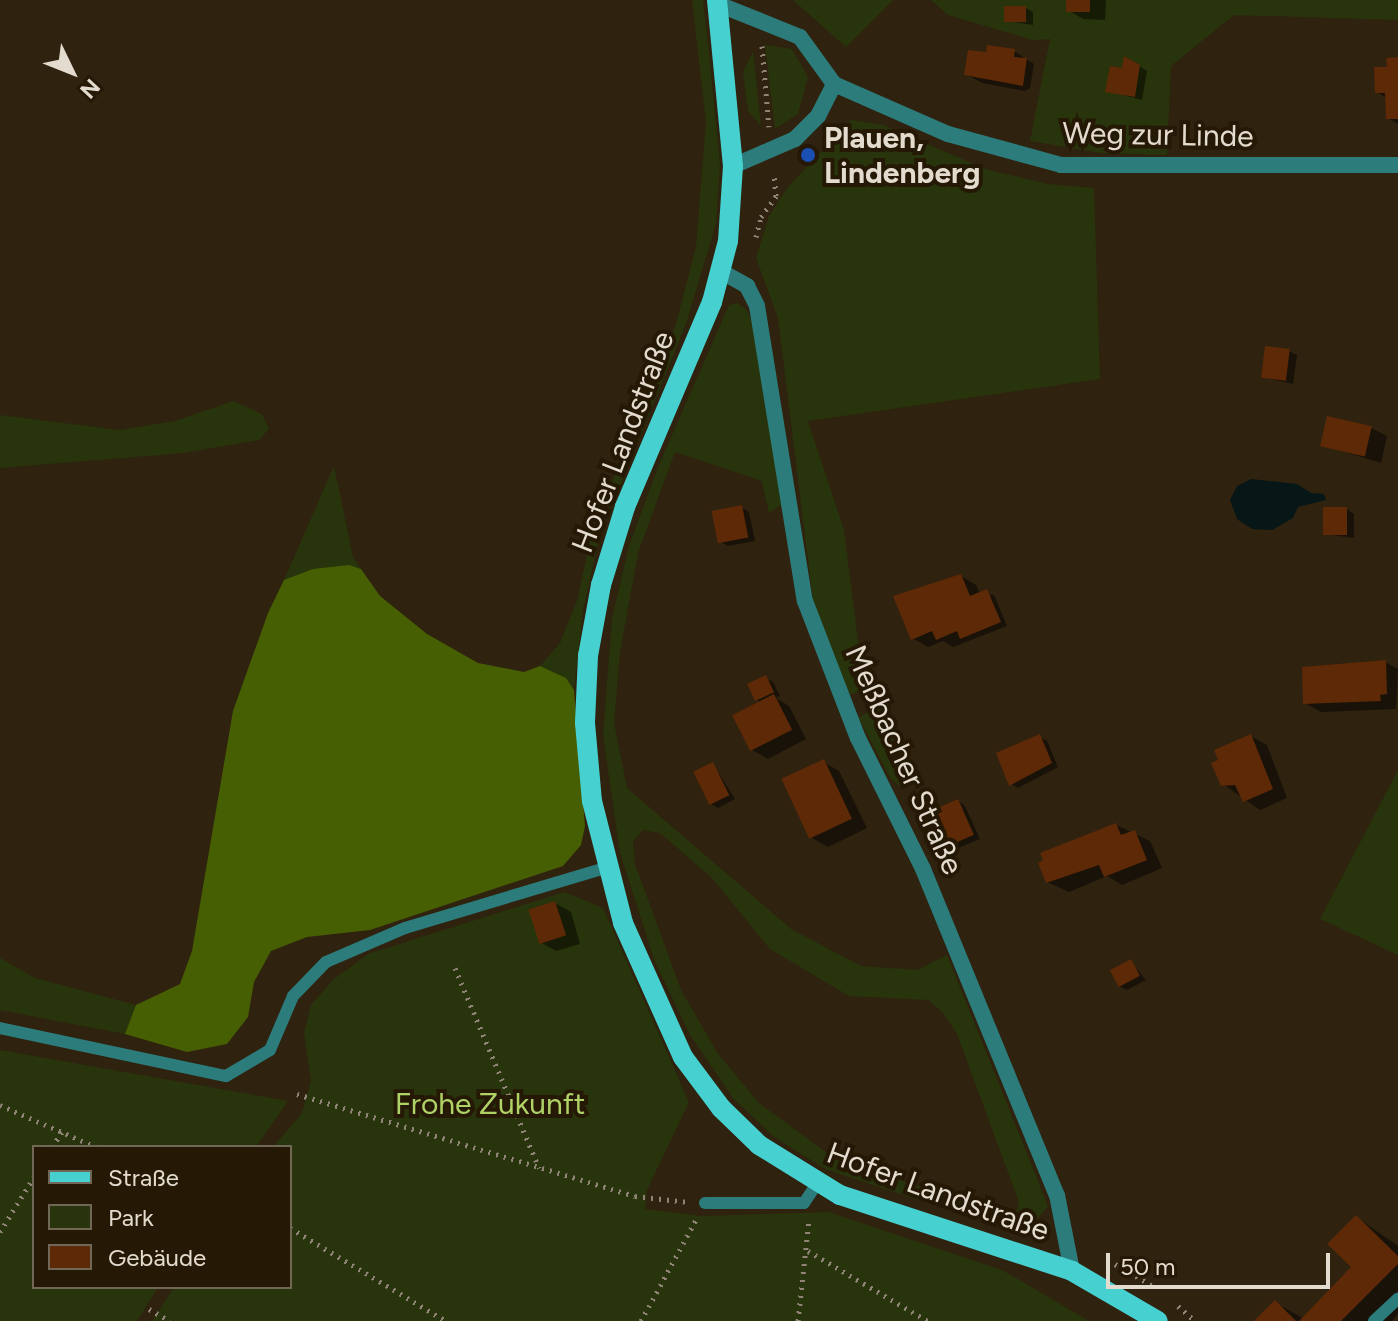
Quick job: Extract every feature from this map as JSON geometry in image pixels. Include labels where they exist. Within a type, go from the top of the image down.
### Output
[{"type":"main road","name":"Hofer Landstraße","points":[[718,2],[733,166],[722,272],[625,507],[601,585],[588,656],[585,723],[592,801],[605,868],[652,995],[683,1057],[721,1108],[749,1136],[817,1184],[1072,1271],[1158,1321]]},
{"type":"street","points":[[718,2],[800,37],[834,84],[818,116],[795,139],[733,166]]},
{"type":"street","name":"Weg zur Linde","points":[[834,84],[948,134],[1061,165],[1398,165]]},
{"type":"street","name":"Meßbacher Straße","points":[[722,272],[747,286],[757,306],[805,601],[858,738],[923,869],[1057,1195],[1072,1271]]},
{"type":"lane","points":[[0,1028],[226,1076],[270,1050],[293,996],[326,962],[405,928],[605,868]]},
{"type":"lane","points":[[705,1203],[804,1203],[817,1184]]},
{"type":"lane","points":[[1374,1321],[1398,1299]]},
{"type":"path","points":[[455,968],[539,1168]]},
{"type":"path","points":[[297,1094],[635,1196],[705,1203],[641,1321]]},
{"type":"path","points":[[0,1105],[91,1145]]},
{"type":"path","points":[[53,1145],[62,1132]]},
{"type":"path","points":[[0,1232],[32,1180]]},
{"type":"path","points":[[798,1321],[810,1224],[804,1203]]},
{"type":"path","points":[[292,1229],[446,1321]]},
{"type":"path","points":[[808,1251],[928,1321]]},
{"type":"path","points":[[149,1309],[170,1321]]},
{"type":"green space","points":[[692,0],[703,0],[709,54],[720,164],[716,224],[686,324],[600,534],[583,611],[574,690],[566,678],[540,666],[560,643],[577,601],[592,532],[676,324],[696,247],[706,122]]},
{"type":"green space","points":[[793,0],[893,0],[846,47]]},
{"type":"green space","points":[[931,0],[1398,0],[1398,20],[1234,15],[1171,66],[1167,155],[1101,153],[1030,141],[1050,39],[1033,40],[948,15]]},
{"type":"green space","points":[[765,45],[792,49],[808,77],[798,114],[775,129]]},
{"type":"green space","points":[[753,51],[761,126],[748,111],[743,72]]},
{"type":"green space","points":[[851,120],[884,125],[985,169],[1048,184],[1094,188],[1100,379],[808,421],[844,530],[858,641],[877,683],[850,695],[833,664],[813,600],[778,318],[756,258],[769,216],[787,188]]},
{"type":"green space","points":[[737,303],[746,309],[755,328],[781,505],[769,513],[762,481],[675,452],[638,553],[620,652],[614,723],[627,788],[791,929],[861,966],[917,970],[947,955],[1048,1206],[1024,1235],[825,1169],[774,1137],[733,1098],[690,1035],[655,962],[620,853],[603,735],[612,618],[629,546],[658,467],[729,305]],"holes":[[[643,830],[660,833],[712,878],[770,949],[849,996],[929,1000],[944,1014],[957,1034],[1019,1202],[1018,1209],[1009,1214],[838,1161],[759,1103],[718,1054],[681,990],[635,864],[633,841]]]},
{"type":"green space","points":[[233,401],[262,414],[269,429],[259,440],[183,453],[0,468],[0,415],[120,430],[175,421]]},
{"type":"green space","points":[[334,466],[353,557],[361,569],[349,565],[284,580]]},
{"type":"green space","points":[[349,565],[361,569],[380,596],[427,634],[478,663],[524,672],[540,666],[566,678],[574,690],[585,826],[581,845],[563,866],[370,930],[307,937],[271,951],[254,982],[248,1017],[227,1044],[187,1052],[125,1034],[136,1005],[180,984],[192,951],[233,711],[268,613],[284,580],[313,569]]},
{"type":"green space","points":[[886,704],[919,780],[902,788],[891,779],[858,717]]},
{"type":"green space","points":[[1398,770],[1398,955],[1320,919]]},
{"type":"green space","name":"Frohe Zukunft","points":[[564,892],[603,908],[689,1102],[647,1190],[645,1209],[701,1216],[829,1212],[1004,1271],[1089,1321],[152,1321],[173,1289],[292,1289],[292,1145],[275,1145],[302,1113],[311,1081],[304,1033],[311,1005],[334,979],[368,954]]},
{"type":"green space","points":[[0,958],[35,978],[136,1005],[125,1034],[0,1010]]},
{"type":"green space","points":[[0,1050],[288,1101],[257,1145],[32,1145],[32,1289],[157,1289],[137,1321],[0,1321]]},
{"type":"shaded area","points":[[1251,479],[1297,484],[1311,493],[1324,494],[1326,500],[1298,507],[1293,518],[1272,530],[1252,529],[1237,519],[1230,500],[1237,486]]},
{"type":"building","points":[[1066,0],[1090,0],[1090,12],[1066,12]]},
{"type":"building","points":[[1004,6],[1026,6],[1026,22],[1004,22]]},
{"type":"building","points":[[987,45],[1015,49],[1014,57],[1027,58],[1023,86],[964,75],[968,50],[986,52]]},
{"type":"building","points":[[1124,56],[1140,65],[1135,97],[1105,92],[1110,66],[1122,68]]},
{"type":"building","points":[[1398,57],[1398,119],[1386,119],[1385,93],[1375,93],[1374,67],[1387,67],[1386,58]]},
{"type":"building","points":[[1265,346],[1290,349],[1286,381],[1261,378]]},
{"type":"building","points":[[1327,416],[1372,426],[1365,457],[1320,446]]},
{"type":"building","points":[[742,505],[748,537],[718,543],[712,511]]},
{"type":"building","points":[[1323,507],[1347,507],[1347,535],[1323,535]]},
{"type":"building","points":[[961,574],[970,596],[987,589],[1001,622],[960,639],[957,631],[936,640],[932,631],[911,640],[893,596]]},
{"type":"building","points":[[1386,660],[1387,694],[1380,695],[1381,701],[1303,704],[1302,667]]},
{"type":"building","points":[[766,675],[774,692],[755,701],[747,684]]},
{"type":"building","points":[[774,694],[792,730],[750,751],[732,715]]},
{"type":"building","points":[[1040,734],[1052,763],[1009,786],[996,753]]},
{"type":"building","points":[[1251,734],[1273,789],[1243,802],[1235,785],[1221,786],[1211,763],[1218,760],[1214,750]]},
{"type":"building","points":[[824,759],[852,819],[809,839],[781,779]]},
{"type":"building","points":[[713,762],[729,795],[709,805],[693,772]]},
{"type":"building","points":[[958,799],[974,835],[950,845],[934,810]]},
{"type":"building","points":[[1116,823],[1121,835],[1135,830],[1147,860],[1104,877],[1099,865],[1046,883],[1038,863],[1043,860],[1040,853]]},
{"type":"building","points":[[555,901],[566,935],[539,944],[528,910]]},
{"type":"building","points":[[1131,959],[1140,976],[1119,987],[1110,970]]},
{"type":"building","points":[[1356,1215],[1398,1256],[1398,1264],[1341,1321],[1299,1321],[1351,1267],[1327,1244]]},
{"type":"building","points":[[1275,1300],[1296,1321],[1254,1321]]},
{"type":"place","name":"Plauen, Lindenberg","points":[[808,155]]}]
